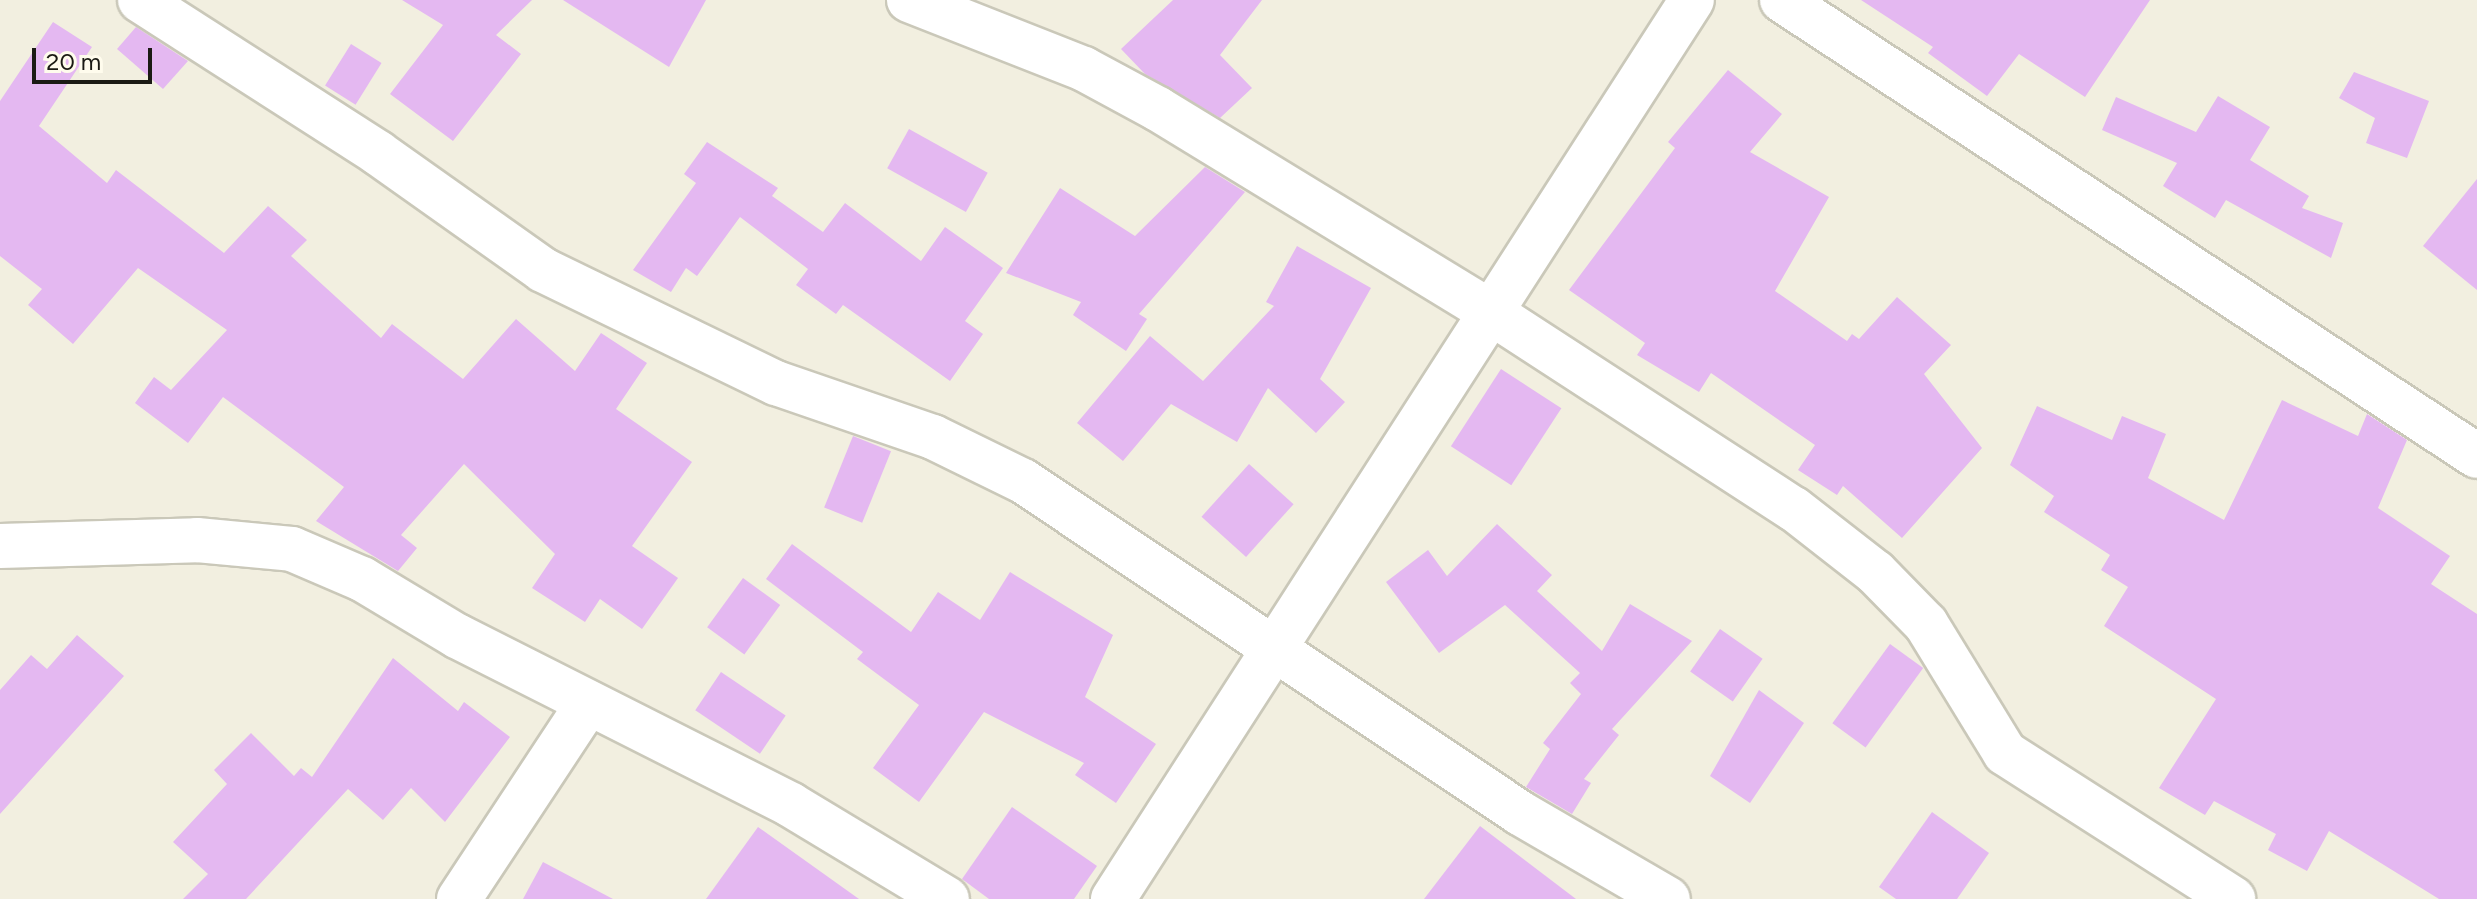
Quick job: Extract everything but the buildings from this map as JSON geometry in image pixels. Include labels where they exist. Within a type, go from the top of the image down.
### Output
[{"type":"street","points":[[140,0],[378,153],[543,270],[776,383],[933,437],[1023,481],[1520,813],[1668,899]]},
{"type":"street","points":[[909,0],[1084,69],[1487,310],[1716,457],[1875,572],[1926,624],[2005,753],[2233,899]]},
{"type":"street","points":[[1113,899],[1487,310],[1692,0]]},
{"type":"street","points":[[1782,0],[2477,456]]},
{"type":"street","points":[[0,546],[197,540],[292,549],[362,579],[588,703],[791,805],[947,899]]},
{"type":"street","points":[[459,899],[588,703]]}]
